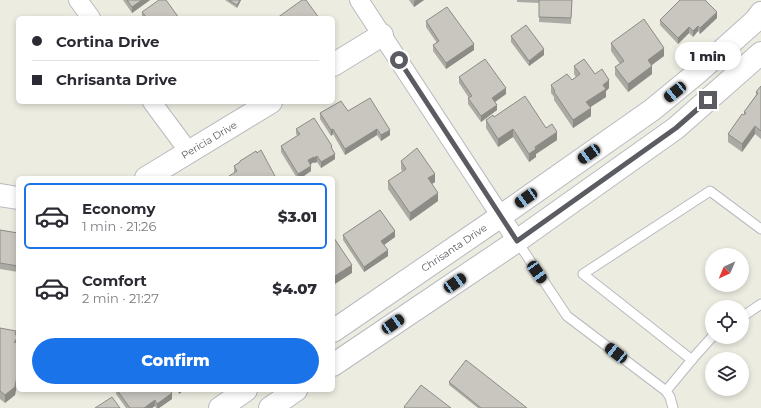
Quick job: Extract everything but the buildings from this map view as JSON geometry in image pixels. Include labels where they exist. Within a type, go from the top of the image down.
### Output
[{"type":"street","points":[[78,0],[90,16]]},
{"type":"street","points":[[359,0],[517,241]]},
{"type":"street","name":"Chrisanta Drive","points":[[335,330],[652,110],[759,20]]},
{"type":"street","points":[[335,64],[382,34]]},
{"type":"street","points":[[335,364],[517,241],[676,128],[761,53]]},
{"type":"street","points":[[153,104],[189,152]]},
{"type":"street","name":"Pericia Drive","points":[[149,176],[268,104]]},
{"type":"street","points":[[0,195],[16,198]]},
{"type":"street","points":[[220,408],[243,392]]},
{"type":"street","points":[[270,408],[293,392]]},
{"type":"lane","points":[[692,360],[583,274],[710,191],[761,229]]},
{"type":"lane","points":[[517,241],[567,316],[666,391],[670,397],[673,408]]},
{"type":"lane","points":[[749,312],[761,304]]},
{"type":"lane","points":[[666,391],[706,344]]},
{"type":"route","points":[[399,60],[517,241],[676,128],[708,100]]}]
